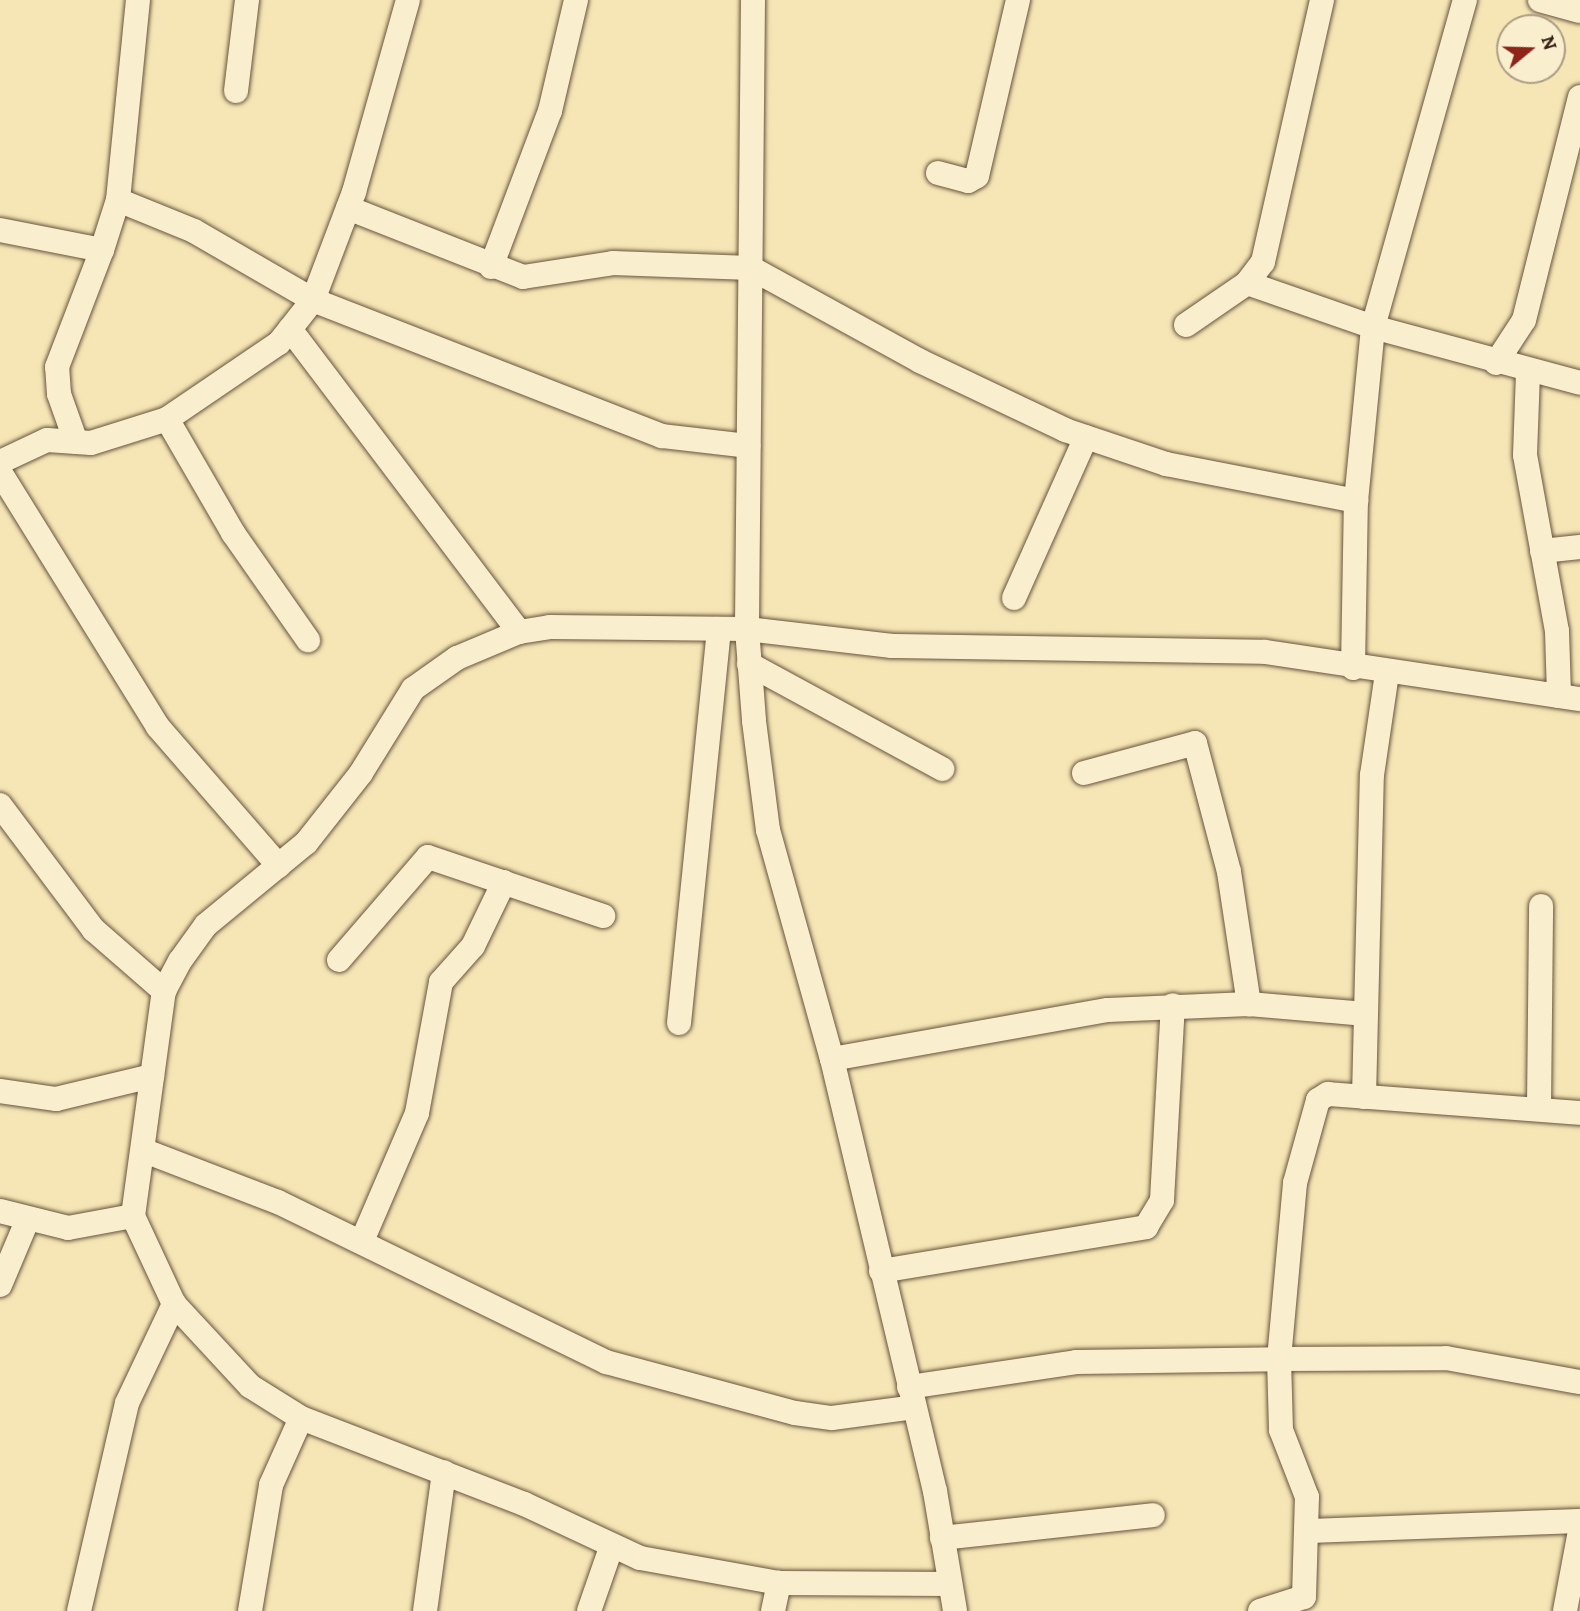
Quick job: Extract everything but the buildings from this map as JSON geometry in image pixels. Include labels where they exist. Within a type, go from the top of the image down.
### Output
[{"type":"street","points":[[76,442],[59,394],[57,367],[102,250],[118,200],[138,0]]},
{"type":"street","points":[[236,91],[247,0]]},
{"type":"street","points":[[0,462],[47,440],[91,443],[167,419],[290,330],[313,300],[348,208],[408,0]]},
{"type":"street","points":[[491,267],[550,110],[576,0]]},
{"type":"street","points":[[753,0],[747,629],[768,830],[832,1059],[912,1397],[955,1611]]},
{"type":"street","points":[[938,173],[968,181],[977,176],[1017,0]]},
{"type":"street","points":[[1186,325],[1247,283],[1263,262],[1322,0]]},
{"type":"street","points":[[1353,667],[1356,501],[1373,327],[1465,0]]},
{"type":"street","points":[[1540,0],[1572,6]]},
{"type":"street","points":[[1496,363],[1524,320],[1580,97]]},
{"type":"street","points":[[118,200],[194,231],[313,300],[662,436],[748,446]]},
{"type":"street","points":[[348,208],[491,267],[534,278],[613,263],[751,268],[920,361],[1086,437],[1166,464],[1356,501]]},
{"type":"street","points":[[0,230],[102,250]]},
{"type":"street","points":[[1247,283],[1373,327],[1528,373],[1580,383]]},
{"type":"street","points":[[290,330],[519,632]]},
{"type":"street","points":[[950,1584],[779,1583],[611,1548],[444,1472],[301,1418],[250,1386],[174,1304],[133,1216],[145,1150],[164,991],[206,925],[279,866],[361,773],[413,690],[457,658],[519,632],[550,627],[747,629],[892,646],[1265,652],[1387,674],[1570,697],[1525,455],[1528,373]]},
{"type":"street","points":[[167,419],[233,533],[308,640]]},
{"type":"street","points":[[1014,598],[1086,437]]},
{"type":"street","points":[[0,472],[158,727],[279,866]]},
{"type":"street","points":[[1542,551],[1580,547]]},
{"type":"street","points":[[679,1023],[719,629]]},
{"type":"street","points":[[749,664],[942,769]]},
{"type":"street","points":[[1364,1097],[1372,775],[1387,674]]},
{"type":"street","points":[[1084,773],[1179,743],[1199,749],[1229,872],[1249,1004]]},
{"type":"street","points":[[0,805],[94,930],[164,991]]},
{"type":"street","points":[[339,960],[428,857],[603,916]]},
{"type":"street","points":[[362,1241],[417,1113],[442,982],[473,946],[504,882]]},
{"type":"street","points":[[1539,1107],[1541,906]]},
{"type":"street","points":[[832,1059],[1108,1010],[1173,1005],[1249,1004],[1366,1014]]},
{"type":"street","points":[[881,1271],[1146,1227],[1162,1200],[1173,1005]]},
{"type":"street","points":[[0,1091],[56,1099],[152,1076]]},
{"type":"street","points":[[1261,1611],[1304,1597],[1308,1531],[1301,1468],[1282,1430],[1279,1359],[1295,1183],[1318,1100],[1328,1094],[1539,1107],[1580,1113]]},
{"type":"street","points":[[145,1150],[362,1241],[575,1349],[650,1376],[832,1418],[912,1397],[1076,1362],[1446,1358],[1580,1382]]},
{"type":"street","points":[[0,1211],[27,1221],[68,1228],[133,1216]]},
{"type":"street","points":[[0,1285],[27,1221]]},
{"type":"street","points":[[79,1611],[127,1403],[174,1304]]},
{"type":"street","points":[[250,1611],[271,1485],[301,1418]]},
{"type":"street","points":[[425,1611],[444,1472]]},
{"type":"street","points":[[942,1538],[1153,1515]]},
{"type":"street","points":[[1308,1531],[1580,1521]]},
{"type":"street","points":[[1565,1611],[1580,1531]]},
{"type":"street","points":[[589,1611],[611,1548]]},
{"type":"street","points":[[773,1611],[779,1583]]}]
